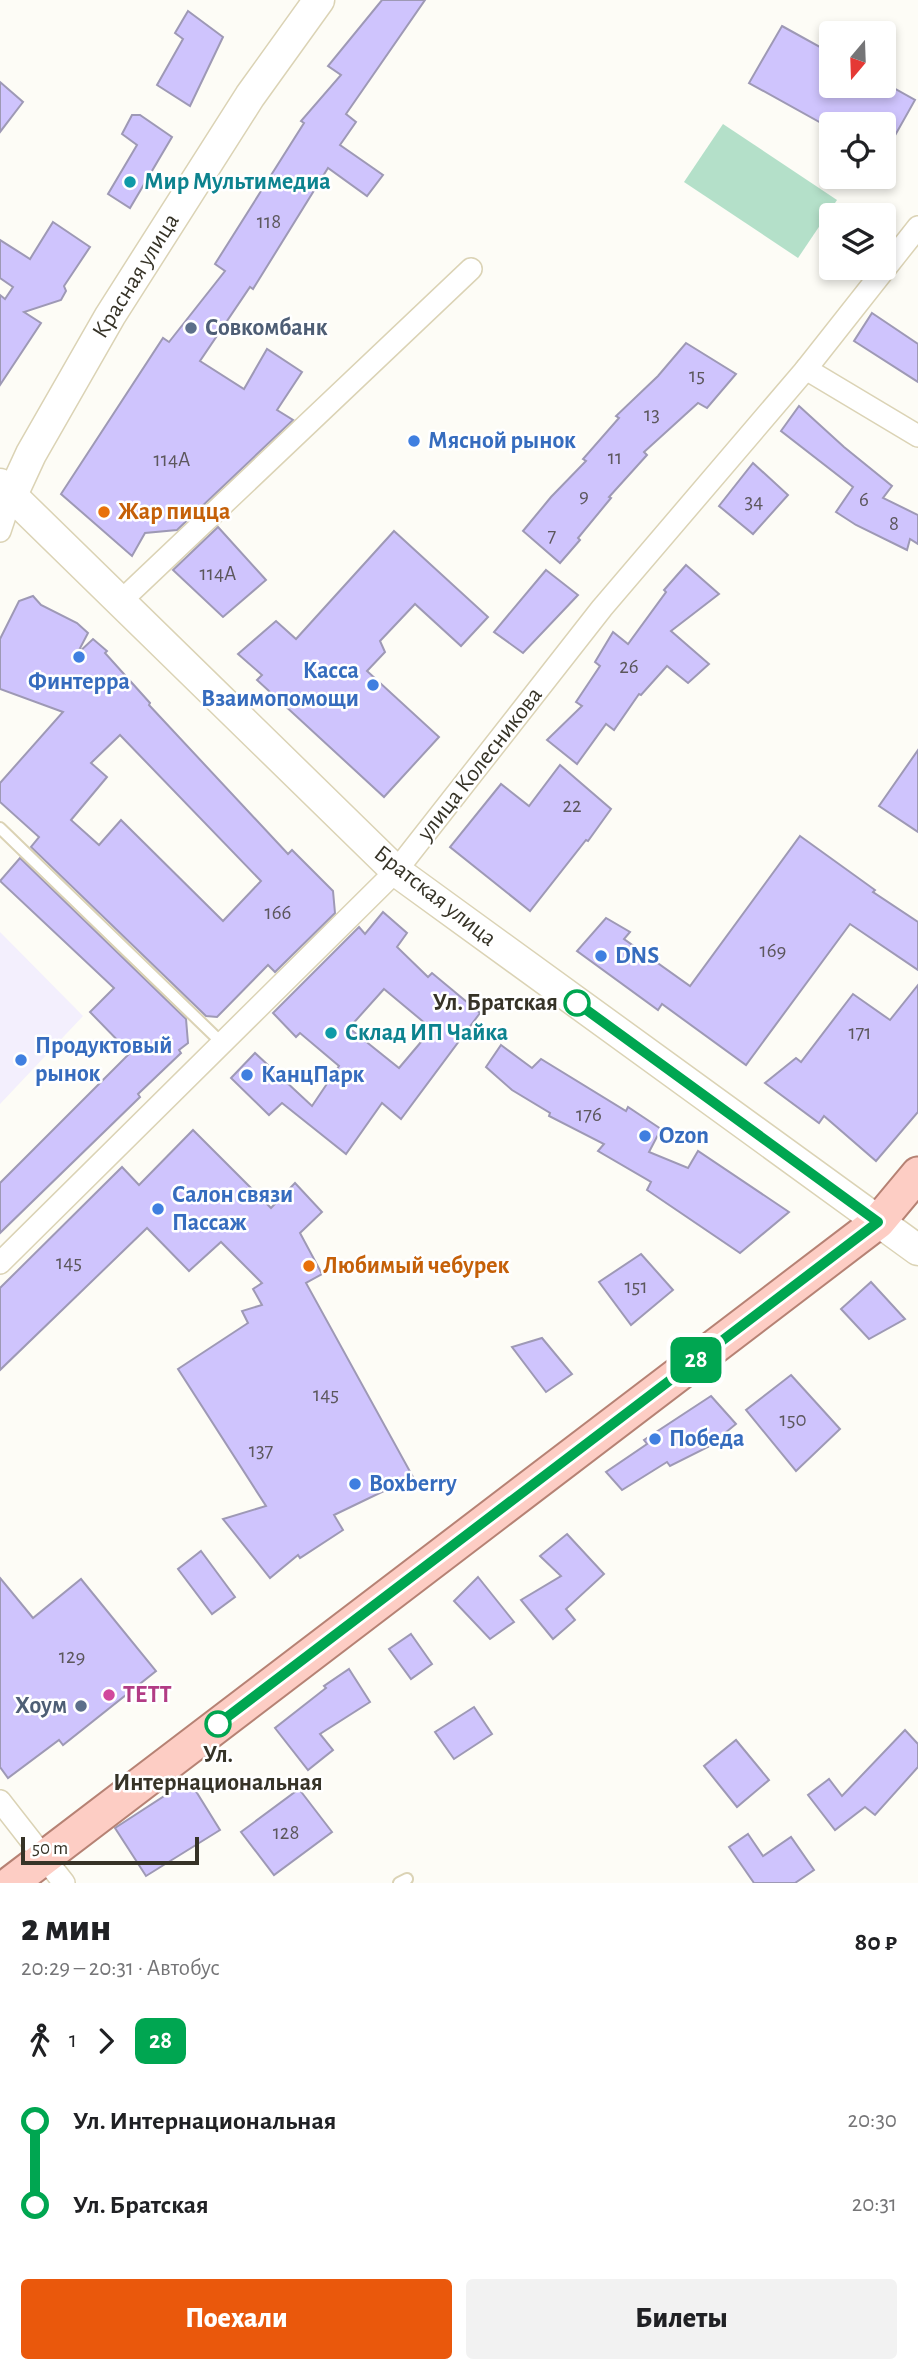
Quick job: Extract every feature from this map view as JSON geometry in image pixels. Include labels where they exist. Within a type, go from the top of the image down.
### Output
[{"type":"main road","name":"Красная улица","points":[[6,489],[31,454],[110,316],[250,96],[319,0]]},
{"type":"main road","name":"Братская улица","points":[[6,489],[396,870],[918,1250]]},
{"type":"main road","points":[[11,1883],[878,1222],[918,1174]]},
{"type":"street","name":"улица Колесникова","points":[[0,1263],[396,870],[602,608],[806,369],[918,227]]},
{"type":"street","points":[[121,601],[471,269]]},
{"type":"street","points":[[806,369],[918,436]]},
{"type":"street","name":"Красная улица","points":[[0,531],[6,489]]},
{"type":"street","points":[[0,1801],[64,1883]]},
{"type":"lane","points":[[0,828],[222,1043]]},
{"type":"shaded area","name":"Продуктовый рынок","points":[[0,932],[83,1016],[0,1104]]},
{"type":"green space","points":[[723,124],[837,200],[835,203],[819,203],[819,227],[798,258],[684,182]]},
{"type":"building","points":[[382,0],[425,0],[346,114],[356,122],[340,145],[383,175],[367,196],[328,168],[253,289],[250,287],[200,361],[244,389],[267,349],[302,372],[277,410],[293,420],[177,530],[145,533],[132,556],[61,494],[163,338],[169,342],[225,271],[215,264],[304,123],[301,121],[341,75],[328,66]]},
{"type":"building","points":[[188,11],[223,37],[190,106],[157,85],[183,39],[175,33]]},
{"type":"building","points":[[782,26],[819,46],[819,98],[896,98],[896,89],[915,100],[896,134],[896,112],[819,112],[819,122],[749,83]]},
{"type":"building","points":[[0,82],[23,102],[0,132]]},
{"type":"building","points":[[132,115],[140,115],[172,137],[130,208],[108,194],[137,145],[122,134]]},
{"type":"building","points":[[53,222],[90,247],[64,286],[66,291],[61,300],[24,312],[41,323],[0,385],[0,295],[5,299],[13,287],[0,278],[0,240],[30,259]]},
{"type":"building","points":[[872,313],[918,344],[918,382],[854,341]]},
{"type":"building","points":[[686,343],[736,374],[707,408],[698,403],[644,452],[647,455],[609,497],[611,498],[578,538],[580,540],[560,563],[523,531],[586,461],[583,459],[619,418],[616,416],[658,376]]},
{"type":"building","points":[[799,406],[892,486],[883,498],[918,515],[918,544],[910,539],[907,550],[836,512],[853,487],[781,431]]},
{"type":"building","points":[[753,463],[788,495],[753,534],[719,506]]},
{"type":"building","points":[[218,527],[266,580],[223,617],[173,570]]},
{"type":"building","points":[[394,531],[488,617],[461,646],[415,604],[380,641],[385,652],[367,671],[439,737],[384,797],[257,680],[262,675],[238,654],[276,621],[296,639]]},
{"type":"building","points":[[686,565],[719,594],[671,631],[709,664],[688,683],[667,666],[641,695],[639,694],[614,730],[606,724],[577,764],[547,740],[582,706],[576,702],[600,666],[595,662],[613,632],[628,644],[666,592],[664,590]]},
{"type":"building","points":[[546,570],[578,595],[523,653],[494,632]]},
{"type":"building","points":[[33,596],[41,605],[77,623],[88,633],[77,654],[93,639],[107,651],[105,653],[149,705],[288,854],[292,850],[333,891],[335,913],[275,972],[268,965],[217,1017],[206,1016],[31,847],[39,837],[0,802],[0,783],[63,712],[0,689],[0,639],[19,601]],"holes":[[[120,735],[261,881],[223,921],[121,820],[99,845],[71,820],[107,777],[91,763]]]},
{"type":"building","points":[[918,750],[918,832],[879,806]]},
{"type":"building","points":[[560,765],[611,809],[530,911],[450,847],[501,784],[529,806]]},
{"type":"building","points":[[800,836],[875,890],[873,892],[918,922],[918,970],[850,924],[746,1065],[662,1004],[658,1010],[577,951],[606,918],[630,932],[624,939],[690,986]]},
{"type":"building","points":[[20,858],[186,1019],[188,1043],[138,1094],[140,1097],[0,1233],[0,1183],[130,1053],[90,1012],[114,988],[0,881]]},
{"type":"building","points":[[383,912],[407,933],[397,947],[428,977],[432,973],[480,1013],[401,1119],[382,1103],[346,1154],[282,1103],[269,1115],[231,1078],[255,1053],[312,1106],[339,1066],[300,1033],[296,1037],[273,1013],[359,927],[365,934]],"holes":[[[384,989],[432,1029],[399,1068],[349,1028]]]},
{"type":"building","points":[[918,985],[918,1112],[876,1161],[824,1116],[819,1123],[765,1083],[796,1058],[801,1062],[853,994],[890,1020]]},
{"type":"building","points":[[501,1045],[532,1068],[541,1059],[626,1111],[628,1107],[661,1129],[649,1152],[688,1168],[698,1151],[789,1212],[740,1253],[647,1190],[651,1182],[598,1151],[604,1144],[549,1116],[550,1113],[512,1090],[486,1067]]},
{"type":"building","points":[[193,1130],[271,1208],[295,1183],[322,1212],[300,1233],[322,1274],[306,1283],[413,1477],[334,1515],[343,1530],[300,1558],[298,1555],[270,1578],[223,1519],[266,1506],[178,1369],[248,1323],[242,1311],[262,1305],[253,1289],[262,1283],[221,1242],[189,1271],[147,1228],[0,1370],[0,1288],[122,1167],[139,1185]]},
{"type":"building","points":[[641,1254],[673,1290],[631,1325],[599,1282]]},
{"type":"building","points":[[871,1282],[905,1319],[869,1339],[841,1309]]},
{"type":"building","points":[[542,1338],[572,1374],[546,1392],[512,1347]]},
{"type":"building","points":[[791,1375],[840,1429],[796,1471],[746,1410]]},
{"type":"building","points":[[711,1396],[736,1424],[708,1447],[670,1466],[667,1462],[622,1490],[606,1472],[647,1444],[644,1440]]},
{"type":"building","points":[[567,1534],[604,1574],[566,1609],[575,1620],[553,1639],[521,1600],[561,1576],[540,1556]]},
{"type":"building","points":[[201,1551],[235,1597],[212,1614],[178,1569]]},
{"type":"building","points":[[478,1577],[514,1622],[490,1639],[454,1601]]},
{"type":"building","points":[[0,1578],[33,1618],[81,1579],[156,1671],[63,1745],[59,1740],[8,1778],[0,1767]]},
{"type":"building","points":[[411,1634],[432,1664],[411,1679],[389,1649]]},
{"type":"building","points":[[349,1669],[370,1702],[320,1734],[333,1750],[308,1770],[275,1728],[326,1688],[324,1686]]},
{"type":"building","points":[[474,1707],[492,1734],[454,1759],[435,1732]]},
{"type":"building","points":[[905,1730],[918,1744],[918,1767],[875,1815],[865,1807],[835,1830],[808,1795],[829,1779],[842,1796]]},
{"type":"building","points":[[736,1740],[769,1780],[737,1807],[704,1766]]},
{"type":"building","points":[[189,1780],[220,1830],[146,1876],[115,1828]]},
{"type":"building","points":[[299,1789],[332,1832],[274,1875],[241,1832]]},
{"type":"building","points":[[748,1834],[763,1856],[791,1837],[814,1870],[795,1883],[754,1883],[729,1847]]},
{"type":"bus line","name":"28","points":[[218,1724],[878,1222],[577,1003]]},
{"type":"place","name":"Мир Мультимедиа","points":[[130,182]]},
{"type":"place","name":"Совкомбанк","points":[[191,328]]},
{"type":"place","name":"Мясной рынок","points":[[414,441]]},
{"type":"place","name":"Жар пицца","points":[[104,512]]},
{"type":"place","name":"Финтерра","points":[[79,657]]},
{"type":"place","name":"Касса Взаимопомощи","points":[[373,685]]},
{"type":"place","name":"DNS","points":[[601,956]]},
{"type":"place","name":"Ул. Братская","points":[[577,1003]]},
{"type":"place","name":"Склад ИП Чайка","points":[[331,1033]]},
{"type":"place","name":"Продуктовый рынок","points":[[21,1060]]},
{"type":"place","name":"КанцПарк","points":[[247,1075]]},
{"type":"place","name":"Ozon","points":[[645,1136]]},
{"type":"place","name":"Салон связи Пассаж","points":[[158,1209]]},
{"type":"place","name":"Любимый чебурек","points":[[309,1266]]},
{"type":"place","name":"Победа","points":[[655,1439]]},
{"type":"place","name":"Boxberry","points":[[355,1484]]},
{"type":"place","name":"ТЕТТ","points":[[109,1695]]},
{"type":"place","name":"Хоум","points":[[81,1706]]},
{"type":"place","name":"Ул. Интернациональная","points":[[218,1724]]}]
